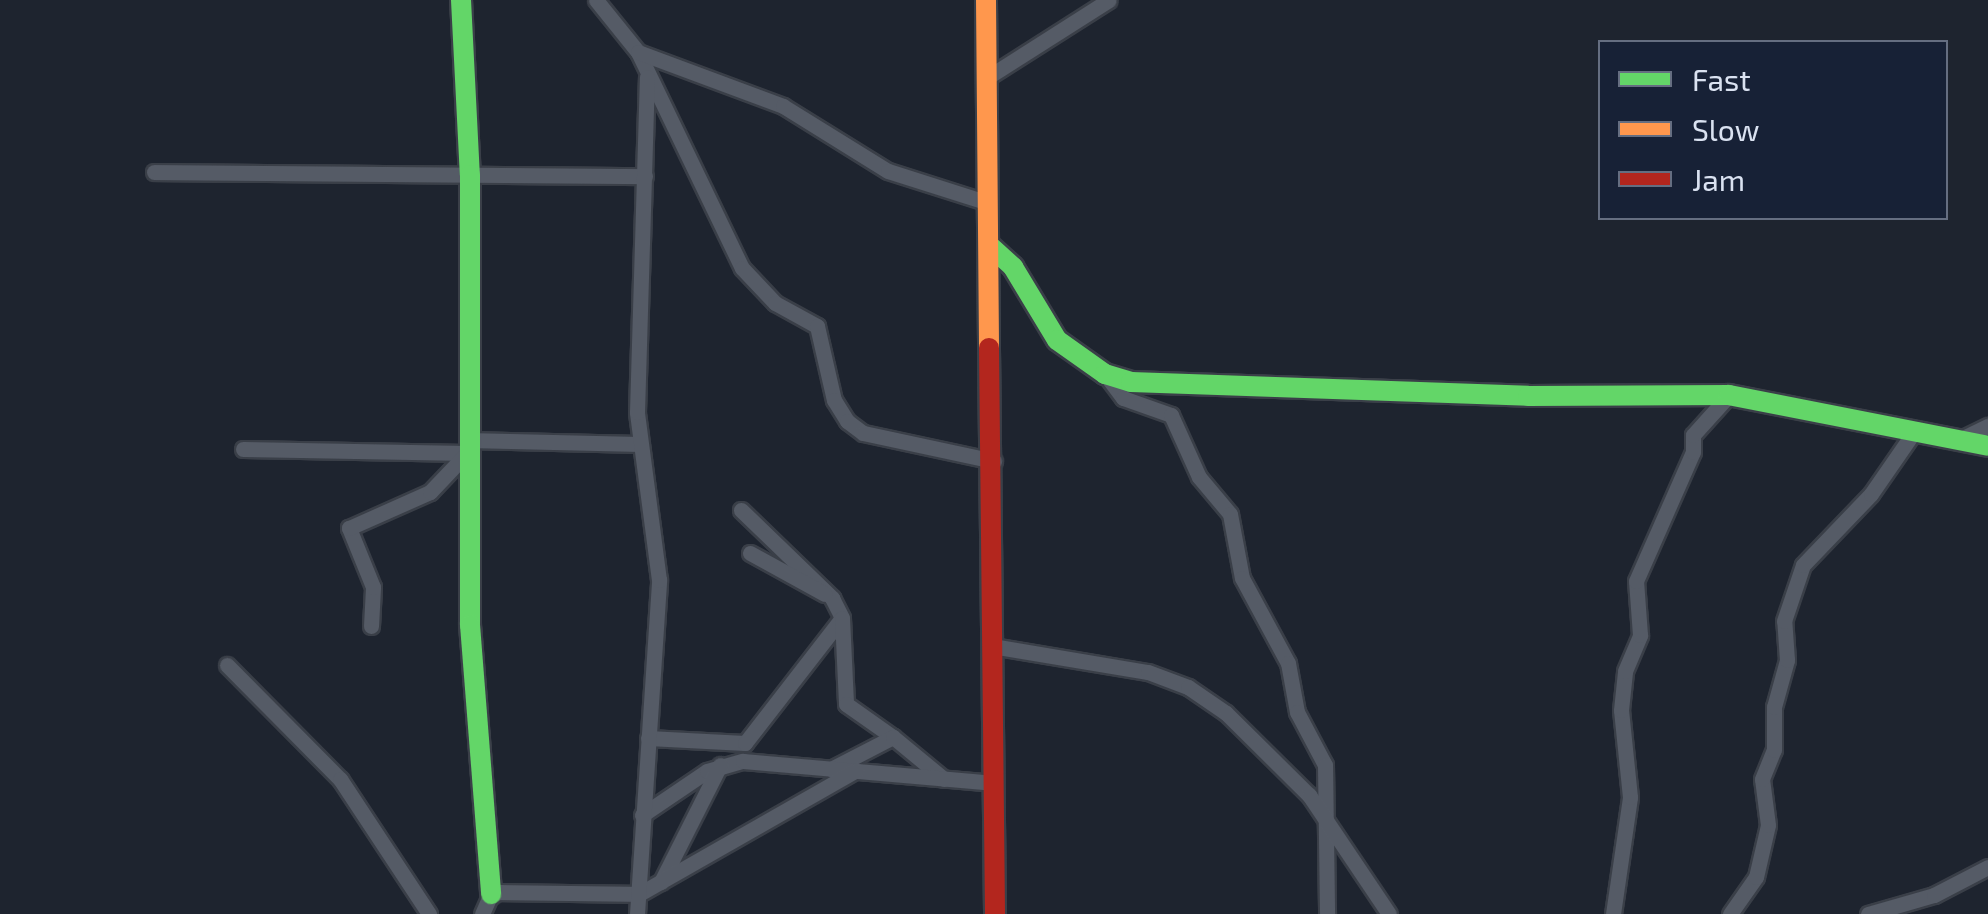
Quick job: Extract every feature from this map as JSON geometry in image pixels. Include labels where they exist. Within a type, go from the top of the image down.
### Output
[{"type":"street","points":[[460,0],[470,175],[470,625],[492,894],[482,914]]},
{"type":"street","points":[[596,0],[638,52],[752,284],[817,326],[834,400],[847,421],[864,433],[994,461]]},
{"type":"street","points":[[986,0],[998,648],[995,914]]},
{"type":"street","points":[[988,76],[1110,0]]},
{"type":"street","points":[[638,52],[783,106],[888,171],[988,203]]},
{"type":"street","points":[[637,914],[660,580],[640,444],[637,356],[647,77]]},
{"type":"street","points":[[154,172],[645,176]]},
{"type":"street","points":[[992,247],[1013,267],[1057,340],[1105,374],[1123,398],[1172,415],[1199,477],[1230,514],[1242,578],[1288,663],[1297,712],[1325,765],[1322,813],[1327,914]]},
{"type":"street","points":[[1105,374],[1192,388],[1730,395],[1988,446]]},
{"type":"street","points":[[1614,914],[1630,797],[1621,710],[1625,671],[1640,634],[1636,581],[1693,452],[1693,435],[1730,395]]},
{"type":"street","points":[[1961,439],[1988,426]]},
{"type":"street","points":[[1730,914],[1756,877],[1768,826],[1762,780],[1774,750],[1774,708],[1787,660],[1784,621],[1804,565],[1872,494],[1916,429]]},
{"type":"street","points":[[243,449],[640,444]]},
{"type":"street","points":[[371,626],[372,587],[350,528],[430,492],[467,447]]},
{"type":"street","points":[[740,510],[828,595],[842,618],[846,704],[944,778]]},
{"type":"street","points":[[750,553],[828,595]]},
{"type":"street","points":[[648,738],[746,742],[842,618]]},
{"type":"street","points":[[998,648],[1104,661],[1188,687],[1260,740],[1322,813],[1389,914]]},
{"type":"street","points":[[226,665],[340,779],[429,914]]},
{"type":"street","points":[[832,769],[893,737]]},
{"type":"street","points":[[642,815],[720,765],[832,769],[995,783]]},
{"type":"street","points":[[660,882],[720,765]]},
{"type":"street","points":[[492,894],[639,894],[855,771]]},
{"type":"street","points":[[1868,914],[1934,895],[1988,867]]},
{"type":"traffic: fast","points":[[461,0],[470,175],[470,625],[491,894]]},
{"type":"traffic: fast","points":[[991,247],[1013,267],[1057,340],[1105,374],[1131,382],[1528,396],[1729,395],[1988,446]]},
{"type":"traffic: slow","points":[[986,0],[989,348]]},
{"type":"traffic: jam","points":[[989,348],[995,914]]}]
